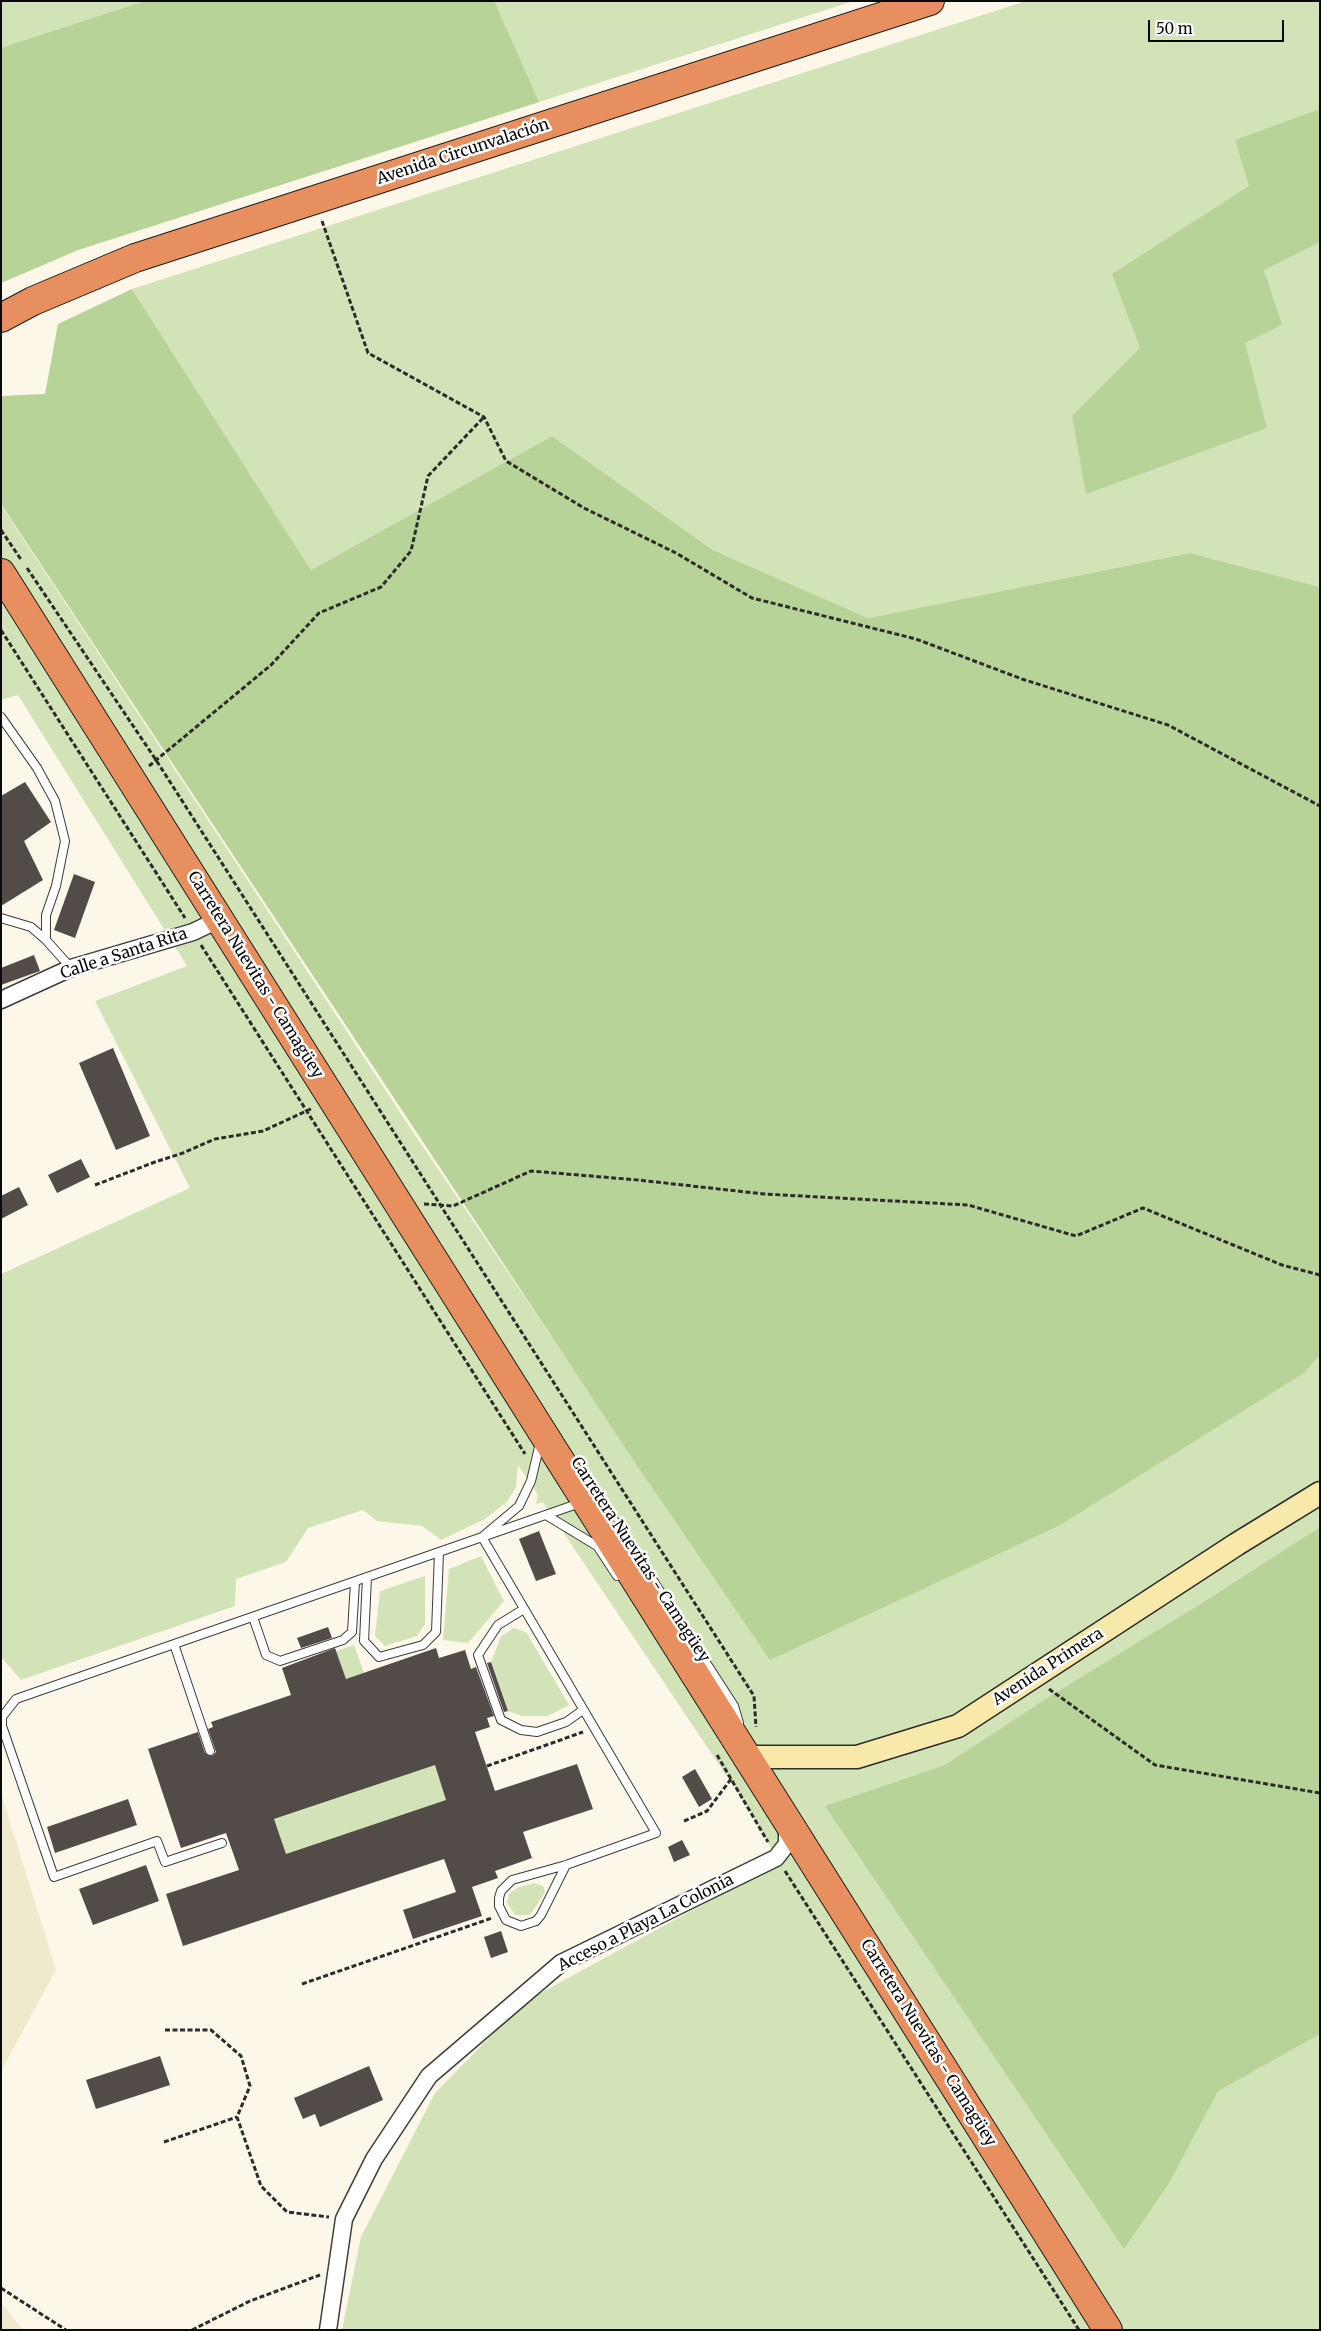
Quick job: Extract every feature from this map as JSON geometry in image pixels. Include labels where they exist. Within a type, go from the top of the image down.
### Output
[{"type":"highway","name":"Avenida Circunvalación","points":[[1,318],[33,301],[135,258],[930,1]]},
{"type":"highway","name":"Carretera Nuevitas - Camagüey","points":[[1,573],[399,1203],[519,1386],[543,1431],[587,1501],[626,1576],[757,1756],[788,1821],[1108,2330]]},
{"type":"main road","name":"Avenida Primera","points":[[757,1756],[857,1756],[958,1726],[1237,1544],[1320,1493]]},
{"type":"street","name":"Calle a Santa Rita","points":[[1,1000],[71,968],[193,932],[220,919]]},
{"type":"street","points":[[776,1858],[787,1844],[788,1821]]},
{"type":"street","name":"Acceso a Playa La Colonia","points":[[328,2330],[344,2219],[374,2159],[429,2076],[561,1963],[776,1858]]},
{"type":"lane","points":[[1,717],[37,768],[55,801],[65,841],[56,886],[46,915],[46,940]]},
{"type":"lane","points":[[1,918],[31,927],[46,940],[71,968]]},
{"type":"lane","points":[[482,1537],[519,1506],[531,1481],[543,1431]]},
{"type":"lane","name":"Carretera Nuevitas - Camagüey","points":[[584,1473],[734,1706],[757,1756]]},
{"type":"lane","points":[[222,1843],[165,1862],[158,1841],[54,1876],[2,1726],[2,1716],[16,1699],[587,1501]]},
{"type":"lane","points":[[546,1515],[598,1547],[626,1576]]},
{"type":"lane","points":[[482,1537],[656,1833],[566,1864],[512,1880],[506,1884],[499,1898],[502,1914],[513,1924],[521,1926],[536,1921],[541,1916],[566,1864]]},
{"type":"lane","points":[[598,1547],[626,1576]]},
{"type":"lane","points":[[368,1577],[364,1641],[379,1658],[423,1645],[436,1632],[439,1552]]},
{"type":"lane","points":[[253,1617],[266,1655],[280,1661],[343,1640],[352,1632],[355,1582]]},
{"type":"lane","points":[[524,1609],[498,1626],[478,1655],[501,1720],[521,1730],[537,1732],[566,1722],[583,1710]]},
{"type":"lane","points":[[174,1644],[210,1751]]},
{"type":"lane","points":[[715,1724],[757,1756]]},
{"type":"path","points":[[314,200],[368,354],[484,416],[506,461],[584,508],[676,553],[752,598],[916,639],[1022,679],[1168,725],[1320,806]]},
{"type":"path","points":[[132,780],[271,665],[319,613],[381,587],[411,551],[428,476],[484,416]]},
{"type":"path","points":[[1,530],[156,760],[754,1696],[757,1756],[731,1780],[708,1811],[684,1821]]},
{"type":"path","points":[[1,630],[528,1459],[531,1481]]},
{"type":"path","points":[[95,1185],[155,1162],[183,1154],[215,1139],[263,1131],[308,1112],[331,1096]]},
{"type":"path","points":[[399,1203],[453,1206],[531,1171],[638,1180],[764,1194],[968,1206],[1076,1236],[1143,1208],[1282,1265],[1320,1275]]},
{"type":"path","points":[[1056,1682],[1047,1688],[1155,1765],[1320,1793]]},
{"type":"path","points":[[487,1766],[594,1728]]},
{"type":"path","points":[[716,1754],[776,1858],[1079,2330]]},
{"type":"path","points":[[302,1984],[480,1924],[502,1914]]},
{"type":"path","points":[[165,2030],[211,2030],[241,2056],[250,2086],[237,2117],[261,2186],[287,2212],[344,2219]]},
{"type":"path","points":[[164,2142],[237,2117]]},
{"type":"path","points":[[192,2330],[250,2302],[337,2269]]},
{"type":"path","points":[[1,2288],[66,2330]]},
{"type":"shaded area","points":[[1,1793],[56,1970],[1,2071]]},
{"type":"shaded area","points":[[1,2302],[23,2330],[1,2330]]},
{"type":"green space","points":[[1,1],[854,1],[78,250],[1,283]]},
{"type":"green space","points":[[145,1],[494,1],[539,102],[78,250],[1,283],[1,48]]},
{"type":"green space","points":[[1026,1],[1320,1],[1320,587],[1190,553],[868,618],[713,550],[552,436],[311,570],[132,289]]},
{"type":"green space","points":[[1320,109],[1320,242],[1264,270],[1282,325],[1245,343],[1267,428],[1086,494],[1072,416],[1140,348],[1112,274],[1249,186],[1235,140]]},
{"type":"green space","points":[[132,289],[311,570],[552,436],[713,550],[868,618],[1190,553],[1320,587],[1320,1355],[1304,1373],[1059,1526],[770,1660],[636,1464],[1,504],[1,396],[45,394],[58,324]]},
{"type":"green space","points":[[1,505],[413,1132],[770,1659],[1059,1526],[1303,1373],[1320,1355],[1320,1527],[1194,1608],[1320,1806],[1320,2330],[342,2330],[361,2237],[435,2093],[524,2002],[779,1863],[750,1811],[543,1502],[536,1504],[538,1495],[518,1465],[516,1487],[507,1502],[485,1519],[441,1540],[422,1526],[377,1521],[363,1510],[308,1528],[286,1562],[236,1579],[235,1606],[21,1680],[1,1657],[1,1274],[190,1188],[95,1001],[187,966],[18,695],[1,700]]},
{"type":"green space","points":[[1320,1527],[1320,2034],[1218,2091],[1169,2183],[1124,2249],[825,1806],[945,1765],[1052,1695],[1194,1608]]},
{"type":"green space","points":[[481,1556],[504,1601],[468,1643],[443,1640],[449,1569]]},
{"type":"green space","points":[[425,1576],[425,1624],[417,1636],[385,1646],[375,1636],[380,1591]]},
{"type":"green space","points":[[514,1628],[526,1632],[569,1705],[548,1716],[522,1716],[508,1711],[491,1662],[501,1636]]},
{"type":"green space","points":[[354,1645],[364,1673],[346,1679],[336,1651]]},
{"type":"green space","points":[[453,1758],[455,1764],[437,1771],[444,1793],[465,1794],[277,1857],[274,1848],[283,1844],[275,1823],[267,1825],[266,1822]]},
{"type":"green space","points":[[534,1883],[543,1886],[545,1891],[543,1896],[530,1915],[515,1915],[507,1903],[509,1894],[517,1888]]},
{"type":"building","points":[[25,782],[51,822],[24,841],[43,880],[1,906],[1,796]]},
{"type":"building","points":[[74,874],[95,882],[75,938],[54,930]]},
{"type":"building","points":[[34,955],[40,971],[1,985],[1,968]]},
{"type":"building","points":[[113,1048],[150,1136],[116,1150],[79,1063]]},
{"type":"building","points":[[81,1159],[90,1177],[57,1193],[48,1175]]},
{"type":"building","points":[[19,1187],[28,1205],[1,1219],[1,1196]]},
{"type":"building","points":[[539,1531],[556,1574],[536,1581],[519,1539]]},
{"type":"building","points":[[328,1627],[332,1638],[301,1648],[297,1638]]},
{"type":"building","points":[[335,1648],[346,1679],[436,1648],[439,1658],[465,1650],[471,1669],[476,1667],[494,1716],[487,1718],[490,1727],[475,1732],[495,1791],[577,1764],[593,1809],[523,1832],[532,1858],[495,1871],[498,1878],[472,1887],[482,1916],[413,1939],[403,1910],[456,1892],[444,1859],[183,1946],[166,1894],[239,1870],[226,1833],[181,1848],[148,1749],[198,1732],[205,1753],[212,1756],[216,1752],[208,1729],[213,1727],[211,1722],[291,1695],[282,1668]],"holes":[[[435,1765],[446,1800],[286,1854],[274,1819]]]},
{"type":"building","points":[[491,1662],[508,1711],[504,1712],[487,1663]]},
{"type":"building","points":[[695,1769],[712,1799],[699,1807],[682,1777]]},
{"type":"building","points":[[128,1799],[137,1825],[55,1853],[47,1827]]},
{"type":"building","points":[[682,1840],[690,1855],[674,1862],[668,1847]]},
{"type":"building","points":[[146,1865],[159,1901],[93,1925],[79,1889]]},
{"type":"building","points":[[501,1931],[508,1952],[491,1958],[484,1937]]},
{"type":"building","points":[[160,2056],[170,2085],[96,2109],[86,2080]]},
{"type":"building","points":[[369,2066],[383,2100],[320,2127],[315,2114],[303,2119],[294,2098]]}]
